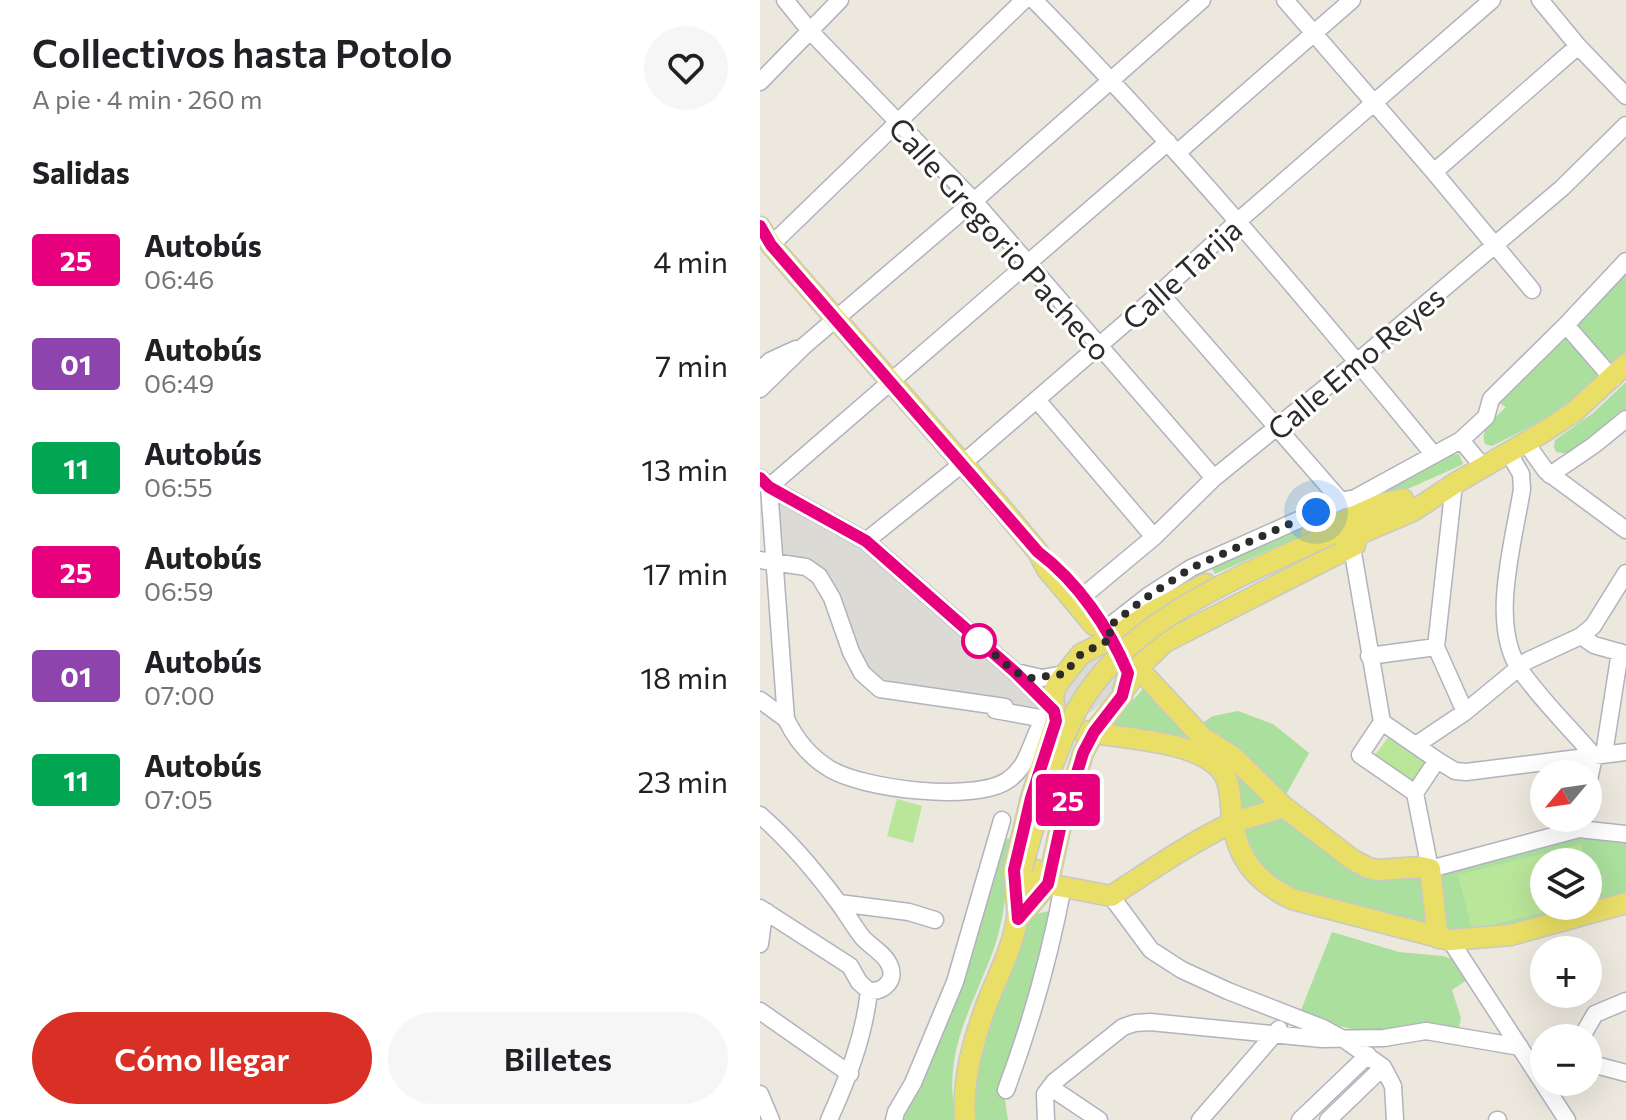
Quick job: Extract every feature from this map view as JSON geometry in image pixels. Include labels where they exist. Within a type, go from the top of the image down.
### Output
[{"type":"main road","points":[[760,227],[771,245],[1038,552],[1082,597],[1117,651],[1117,703],[1094,732],[1075,775],[1042,877],[1018,919],[973,1045],[966,1077],[965,1120]]},
{"type":"main road","points":[[1018,919],[1014,870],[1051,717],[1053,694],[1064,674],[1081,654],[1093,647],[1117,651],[1165,642],[1340,542],[1518,448],[1574,412],[1619,371]]},
{"type":"main road","points":[[1117,651],[1150,613],[1229,573],[1382,504],[1408,505]]},
{"type":"main road","points":[[1018,919],[1042,877],[1054,760],[1080,705],[1107,670],[1142,634],[1177,610],[1340,542]]},
{"type":"main road","points":[[1038,552],[1047,569],[1117,651],[1202,737]]},
{"type":"main road","points":[[1149,690],[1184,730],[1202,737],[1233,757],[1283,806],[1353,860],[1378,870],[1430,869],[1444,939]]},
{"type":"main road","points":[[1051,717],[1081,730],[1190,751],[1219,767],[1226,777],[1232,823],[1241,853],[1255,875],[1271,889],[1314,905],[1444,939],[1511,935],[1626,903]]},
{"type":"main road","points":[[1042,877],[1111,896],[1192,844],[1232,823],[1283,806]]},
{"type":"street","name":"Calle Gregorio Pacheco","points":[[785,0],[810,31],[974,201],[1214,478]]},
{"type":"street","points":[[760,82],[840,0]]},
{"type":"street","points":[[771,245],[1024,0]]},
{"type":"street","points":[[1034,0],[1111,78],[1434,455]]},
{"type":"street","points":[[760,389],[804,346],[1202,0]]},
{"type":"street","points":[[1285,0],[1532,290]]},
{"type":"street","points":[[764,483],[892,382],[1028,264],[1352,0]]},
{"type":"street","name":"Calle Tarija","points":[[866,541],[1037,400],[1492,0]]},
{"type":"street","points":[[1540,0],[1626,96]]},
{"type":"street","points":[[1434,172],[1578,46]]},
{"type":"street","name":"Calle Emo Reyes","points":[[1082,597],[1154,537],[1214,478],[1357,362],[1562,188],[1626,125]]},
{"type":"street","points":[[1117,651],[1144,599],[1191,568],[1341,501],[1355,498],[1461,440],[1486,417],[1491,399],[1626,261]]},
{"type":"street","points":[[1160,293],[1341,501]]},
{"type":"street","points":[[1566,325],[1619,371]]},
{"type":"street","points":[[760,370],[770,361],[804,346]]},
{"type":"street","points":[[1037,400],[1154,537]]},
{"type":"street","points":[[1550,475],[1626,419]]},
{"type":"street","points":[[1461,440],[1484,468]]},
{"type":"street","points":[[1518,448],[1626,530]]},
{"type":"street","points":[[1518,448],[1522,489],[1504,597],[1504,625],[1519,668],[1599,755]]},
{"type":"street","points":[[764,483],[866,541],[1015,672],[1051,717]]},
{"type":"street","points":[[764,483],[767,561],[786,719],[795,738],[808,751],[829,768],[868,783],[927,790],[990,790],[1015,775],[1026,762],[1051,717]]},
{"type":"street","points":[[1454,484],[1436,647],[1465,712]]},
{"type":"street","points":[[1340,542],[1382,722],[1455,771],[1626,752]]},
{"type":"street","points":[[767,561],[806,567],[819,576],[832,598],[851,652],[862,673],[880,689],[1051,717]]},
{"type":"street","points":[[1416,745],[1465,712],[1527,661],[1581,636],[1593,626],[1626,573]]},
{"type":"street","points":[[1581,636],[1594,645],[1623,653],[1597,760]]},
{"type":"street","points":[[1369,656],[1436,647]]},
{"type":"street","points":[[1015,672],[1031,678],[1064,674]]},
{"type":"street","points":[[918,695],[1005,707]]},
{"type":"street","points":[[760,700],[786,719]]},
{"type":"street","points":[[1382,722],[1360,755],[1415,793],[1430,869],[1553,832]]},
{"type":"street","points":[[1123,730],[1161,739],[1172,746]]},
{"type":"street","points":[[1415,793],[1437,760]]},
{"type":"street","points":[[760,815],[796,850],[866,942],[885,956],[892,975],[887,986],[880,991],[869,991],[859,982],[850,966],[764,910],[760,944]]},
{"type":"street","points":[[894,1120],[913,1083],[955,982],[1002,820]]},
{"type":"street","points":[[1602,829],[1626,834]]},
{"type":"street","points":[[1006,1090],[1050,954],[1042,877]]},
{"type":"street","points":[[1111,896],[1151,950],[1194,975],[1345,1040],[1368,1055],[1383,1067],[1393,1086],[1395,1120]]},
{"type":"street","points":[[839,903],[909,912],[935,920]]},
{"type":"street","points":[[1444,939],[1530,1058]]},
{"type":"street","points":[[829,1120],[850,1074],[869,991]]},
{"type":"street","points":[[1589,1024],[1595,1014],[1626,1001]]},
{"type":"street","points":[[760,1011],[850,1074]]},
{"type":"street","points":[[1200,1120],[1278,1034],[1286,1013]]},
{"type":"street","points":[[1046,1120],[1045,1094],[1050,1087],[1123,1027],[1135,1023],[1345,1040],[1426,1031],[1520,1047]]},
{"type":"street","points":[[1300,1120],[1368,1055]]},
{"type":"street","points":[[1328,1120],[1383,1067]]},
{"type":"street","points":[[1602,1067],[1626,1073]]},
{"type":"street","points":[[1050,1087],[1099,1120]]},
{"type":"street","points":[[760,1094],[771,1120]]},
{"type":"street","points":[[1554,1096],[1567,1120]]},
{"type":"green space","points":[[1626,271],[1626,351],[1613,367],[1577,328],[1579,321]]},
{"type":"green space","points":[[1566,335],[1600,375],[1562,407],[1535,424],[1492,446],[1485,444],[1486,428],[1506,407],[1497,402]]},
{"type":"green space","points":[[1626,382],[1626,409],[1569,454],[1556,452],[1555,440],[1593,413]]},
{"type":"green space","points":[[1459,454],[1463,464],[1455,468],[1215,574],[1210,565],[1450,455]]},
{"type":"green space","points":[[1143,689],[1185,733],[1226,754],[1270,803],[1240,816],[1233,776],[1111,725]]},
{"type":"green space","points":[[1238,711],[1273,724],[1309,753],[1283,800],[1198,726],[1213,716]]},
{"type":"green space","points":[[1389,736],[1427,762],[1410,784],[1373,758]]},
{"type":"green space","points":[[897,799],[922,806],[913,843],[887,836]]},
{"type":"green space","points":[[1278,811],[1337,851],[1421,871],[1434,930],[1289,892],[1254,862],[1243,823]]},
{"type":"green space","points":[[1568,835],[1626,839],[1626,897],[1602,903],[1602,848],[1530,848],[1530,920],[1541,920],[1504,930],[1446,932],[1436,872]]},
{"type":"green space","points":[[1014,838],[1000,929],[957,1048],[953,1070],[956,1120],[903,1120],[998,840]]},
{"type":"green space","points":[[1530,857],[1530,916],[1472,930],[1458,875]]},
{"type":"green space","points":[[1049,911],[1039,972],[1023,1028],[1002,1078],[1008,1120],[972,1120],[969,1082],[1018,933],[1032,915]]},
{"type":"green space","points":[[1332,932],[1399,952],[1455,960],[1467,980],[1452,990],[1461,1018],[1458,1032],[1416,1024],[1388,1032],[1373,1032],[1299,1015]]},
{"type":"shaded area","points":[[774,498],[850,539],[998,662],[1037,708],[1036,715],[883,681],[868,667],[857,648],[839,601],[780,555]]},
{"type":"shaded area","points":[[1100,650],[1119,664],[1120,680],[1091,712],[1068,711],[1063,706],[1062,684]]},
{"type":"bus line","name":"25","points":[[760,226],[771,245],[1038,552],[1082,597],[1107,628],[1128,673],[1122,696],[1094,732],[1083,753],[1060,829],[1048,884],[1018,919],[1014,870],[1031,798],[1052,737],[1056,721],[1054,711],[1015,672],[866,541],[769,487],[760,478]]},
{"type":"route","points":[[979,641],[971,634],[1015,672],[1031,678],[1064,674],[1081,654],[1113,638],[1107,628],[1191,568],[1316,512]]}]
